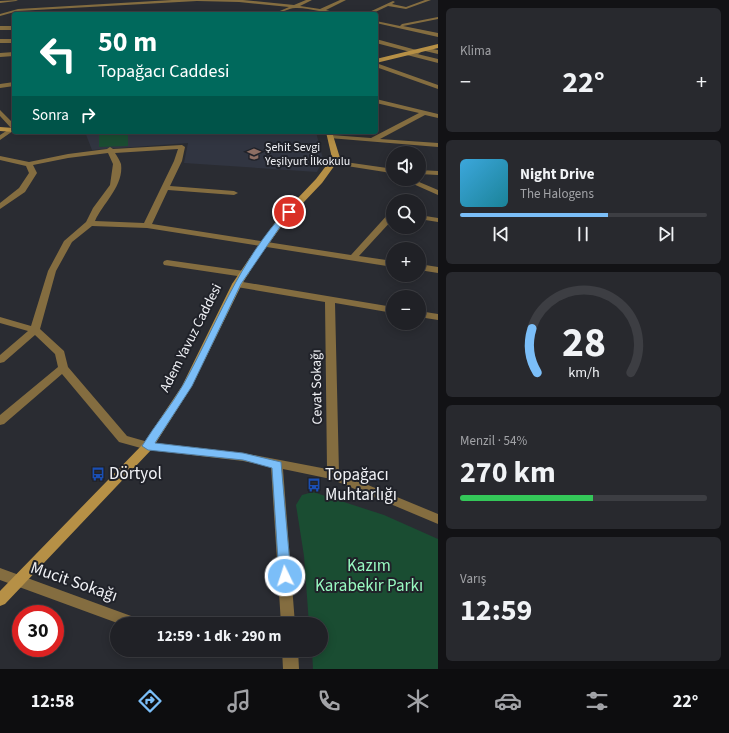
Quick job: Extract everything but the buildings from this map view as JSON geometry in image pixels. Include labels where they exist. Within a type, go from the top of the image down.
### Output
[{"type":"street","points":[[0,2],[16,0]]},
{"type":"street","points":[[0,16],[18,10],[197,0],[255,1],[330,12]]},
{"type":"street","points":[[282,12],[310,0]]},
{"type":"street","points":[[322,10],[344,0]]},
{"type":"street","points":[[372,12],[398,0]]},
{"type":"street","points":[[388,5],[406,8],[429,0]]},
{"type":"street","points":[[32,10],[54,12]]},
{"type":"street","points":[[398,26],[438,18]]},
{"type":"street","points":[[378,22],[438,35]]},
{"type":"street","points":[[0,28],[12,28]]},
{"type":"street","points":[[0,41],[12,41]]},
{"type":"street","points":[[378,42],[418,52]]},
{"type":"street","points":[[378,61],[427,50],[438,46]]},
{"type":"street","points":[[427,50],[438,52]]},
{"type":"street","points":[[0,55],[12,54]]},
{"type":"street","points":[[408,54],[438,61]]},
{"type":"street","points":[[378,66],[438,87]]},
{"type":"street","points":[[0,86],[12,84]]},
{"type":"street","points":[[378,101],[438,116]]},
{"type":"street","points":[[372,140],[426,113],[438,109]]},
{"type":"street","points":[[0,112],[12,128]]},
{"type":"street","points":[[0,128],[12,129]]},
{"type":"street","points":[[0,138],[12,130]]},
{"type":"street","points":[[386,170],[334,162],[336,158],[330,134],[372,140],[438,145]]},
{"type":"street","points":[[0,158],[29,164],[54,158],[110,149],[182,147],[178,161],[147,226]]},
{"type":"street","points":[[0,360],[35,330],[52,271],[68,241],[90,223],[97,208],[114,185],[117,164],[110,149]]},
{"type":"street","name":"Adem Yavuz Caddesi","points":[[0,600],[148,446],[187,386],[237,284],[280,222],[319,181],[334,162]]},
{"type":"street","points":[[0,207],[22,190],[33,173],[29,164]]},
{"type":"street","points":[[426,172],[438,173]]},
{"type":"street","points":[[421,186],[438,194]]},
{"type":"street","points":[[165,188],[234,193]]},
{"type":"street","points":[[426,218],[438,220]]},
{"type":"street","points":[[354,258],[386,222]]},
{"type":"street","points":[[90,223],[147,226],[386,263]]},
{"type":"street","points":[[167,263],[244,274]]},
{"type":"street","points":[[426,268],[438,270]]},
{"type":"street","points":[[237,284],[386,309]]},
{"type":"street","name":"Cevat Sokağı","points":[[330,299],[333,475]]},
{"type":"street","points":[[426,315],[438,317]]},
{"type":"street","points":[[0,320],[35,330],[60,353],[63,368],[123,439],[148,446],[243,457],[333,475],[438,519]]},
{"type":"street","points":[[0,421],[63,368]]},
{"type":"street","points":[[277,465],[288,617]]},
{"type":"street","name":"Mucit Sokağı","points":[[0,574],[118,617]]},
{"type":"street","points":[[290,657],[291,669]]},
{"type":"shaded area","name":"Şehit Sevgi Yeşilyurt İlkokulu","points":[[86,134],[317,134],[323,159],[317,172],[184,163],[188,143],[92,150]]},
{"type":"green space","points":[[99,134],[128,134],[128,146],[99,147]]},
{"type":"green space","name":"Kazım Karabekir Parkı","points":[[313,492],[384,515],[438,539],[438,669],[313,669],[312,657],[328,657],[328,617],[308,617],[304,556],[296,505],[302,495]]},
{"type":"place","name":"Şehit Sevgi Yeşilyurt İlkokulu","points":[[254,154]]},
{"type":"place","name":"Dörtyol","points":[[98,474]]},
{"type":"place","name":"Topağacı Muhtarlığı","points":[[314,485]]},
{"type":"route","points":[[285,576],[277,465],[243,457],[148,446],[187,386],[237,284],[280,222],[289,212]]}]
